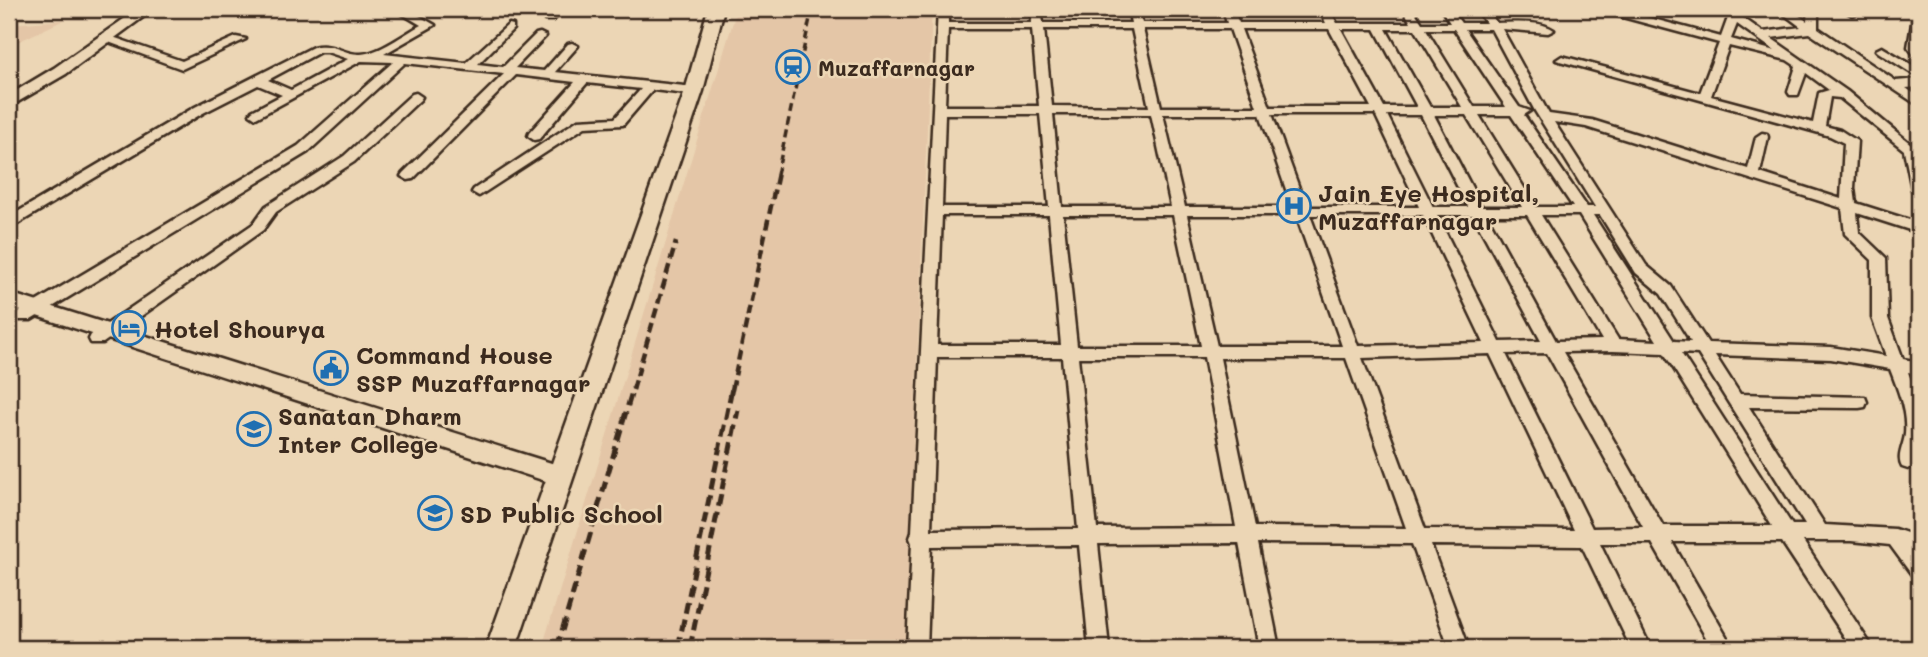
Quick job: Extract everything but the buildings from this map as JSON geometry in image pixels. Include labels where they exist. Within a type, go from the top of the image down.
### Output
[{"type":"main road","points":[[501,648],[694,91],[716,10]]},
{"type":"street","points":[[9,103],[147,9]]},
{"type":"street","points":[[372,56],[429,25],[399,9]]},
{"type":"street","points":[[550,18],[562,9]]},
{"type":"street","points":[[917,648],[919,538],[943,9]]},
{"type":"street","points":[[1036,9],[1099,648]]},
{"type":"street","points":[[1133,9],[1211,353],[1269,648]]},
{"type":"street","points":[[1228,9],[1460,648]]},
{"type":"street","points":[[1324,9],[1379,110],[1641,648]]},
{"type":"street","points":[[1408,9],[1613,345]]},
{"type":"street","points":[[1447,9],[1672,347],[1788,536],[1863,648]]},
{"type":"street","points":[[1481,9],[1495,27],[1543,114],[1604,211],[1642,269],[1666,290],[1820,534]]},
{"type":"street","points":[[1604,9],[1799,63]]},
{"type":"street","points":[[1782,9],[1894,85],[1916,107]]},
{"type":"street","points":[[1812,29],[1813,9]]},
{"type":"street","points":[[1705,97],[1733,13],[1843,94],[1910,149],[1919,190]]},
{"type":"street","points":[[1919,23],[1914,47],[1919,54]]},
{"type":"street","points":[[943,26],[1495,27],[1548,30]]},
{"type":"street","points":[[468,67],[509,27]]},
{"type":"street","points":[[1379,27],[1427,110],[1478,211],[1552,346],[1723,648]]},
{"type":"street","points":[[1761,36],[1812,29]]},
{"type":"street","points":[[408,176],[510,71],[540,36]]},
{"type":"street","points":[[107,38],[182,65],[240,39]]},
{"type":"street","points":[[546,76],[572,46]]},
{"type":"street","points":[[9,223],[199,110],[317,48],[328,48],[358,58]]},
{"type":"street","points":[[1882,50],[1919,74]]},
{"type":"street","points":[[256,114],[358,58],[372,56],[694,91]]},
{"type":"street","points":[[23,312],[303,149],[403,59]]},
{"type":"street","points":[[1562,60],[1818,128],[1843,136],[1853,143],[1847,188],[1853,237],[1879,258],[1880,318],[1912,406],[1914,434],[1908,462]]},
{"type":"street","points":[[1794,92],[1799,63]]},
{"type":"street","points":[[258,80],[293,95]]},
{"type":"street","points":[[534,136],[583,80]]},
{"type":"street","points":[[1894,85],[1919,83]]},
{"type":"street","points":[[479,192],[582,123],[619,122],[649,87]]},
{"type":"street","points":[[1818,128],[1825,93],[1843,94]]},
{"type":"street","points":[[102,336],[258,227],[271,209],[349,159],[416,97]]},
{"type":"street","points":[[939,110],[1472,110],[1543,114],[1578,120],[1919,228]]},
{"type":"street","points":[[1753,175],[1762,137]]},
{"type":"street","points":[[935,211],[1604,211]]},
{"type":"street","points":[[9,300],[23,312],[559,483]]},
{"type":"street","points":[[929,351],[1352,352],[1613,345],[1831,354],[1919,368]]},
{"type":"street","points":[[1734,400],[1859,402]]},
{"type":"street","points":[[919,538],[1247,535],[1586,538],[1595,535],[1788,536],[1851,533],[1895,537],[1919,545]]},
{"type":"street","points":[[1895,537],[1919,569]]},
{"type":"shaded area","points":[[737,9],[932,9],[905,648],[542,648]]},
{"type":"shaded area","points":[[64,20],[9,46],[9,24]]},
{"type":"railway","points":[[777,175],[812,9]]},
{"type":"railway","points":[[732,390],[778,173]]},
{"type":"railway","points":[[633,390],[676,242]]},
{"type":"railway","points":[[557,648],[633,388]]},
{"type":"railway","points":[[678,648],[732,388]]},
{"type":"railway","points":[[690,648],[738,410]]},
{"type":"place","name":"Muzaffarnagar","points":[[793,67]]},
{"type":"place","name":"Jain Eye Hospital, Muzaffarnagar","points":[[1294,206]]},
{"type":"place","name":"Hotel Shourya","points":[[129,328]]},
{"type":"place","name":"Command House SSP Muzaffarnagar","points":[[331,368]]},
{"type":"place","name":"Sanatan Dharm Inter College","points":[[254,429]]},
{"type":"place","name":"SD Public School","points":[[435,513]]}]
